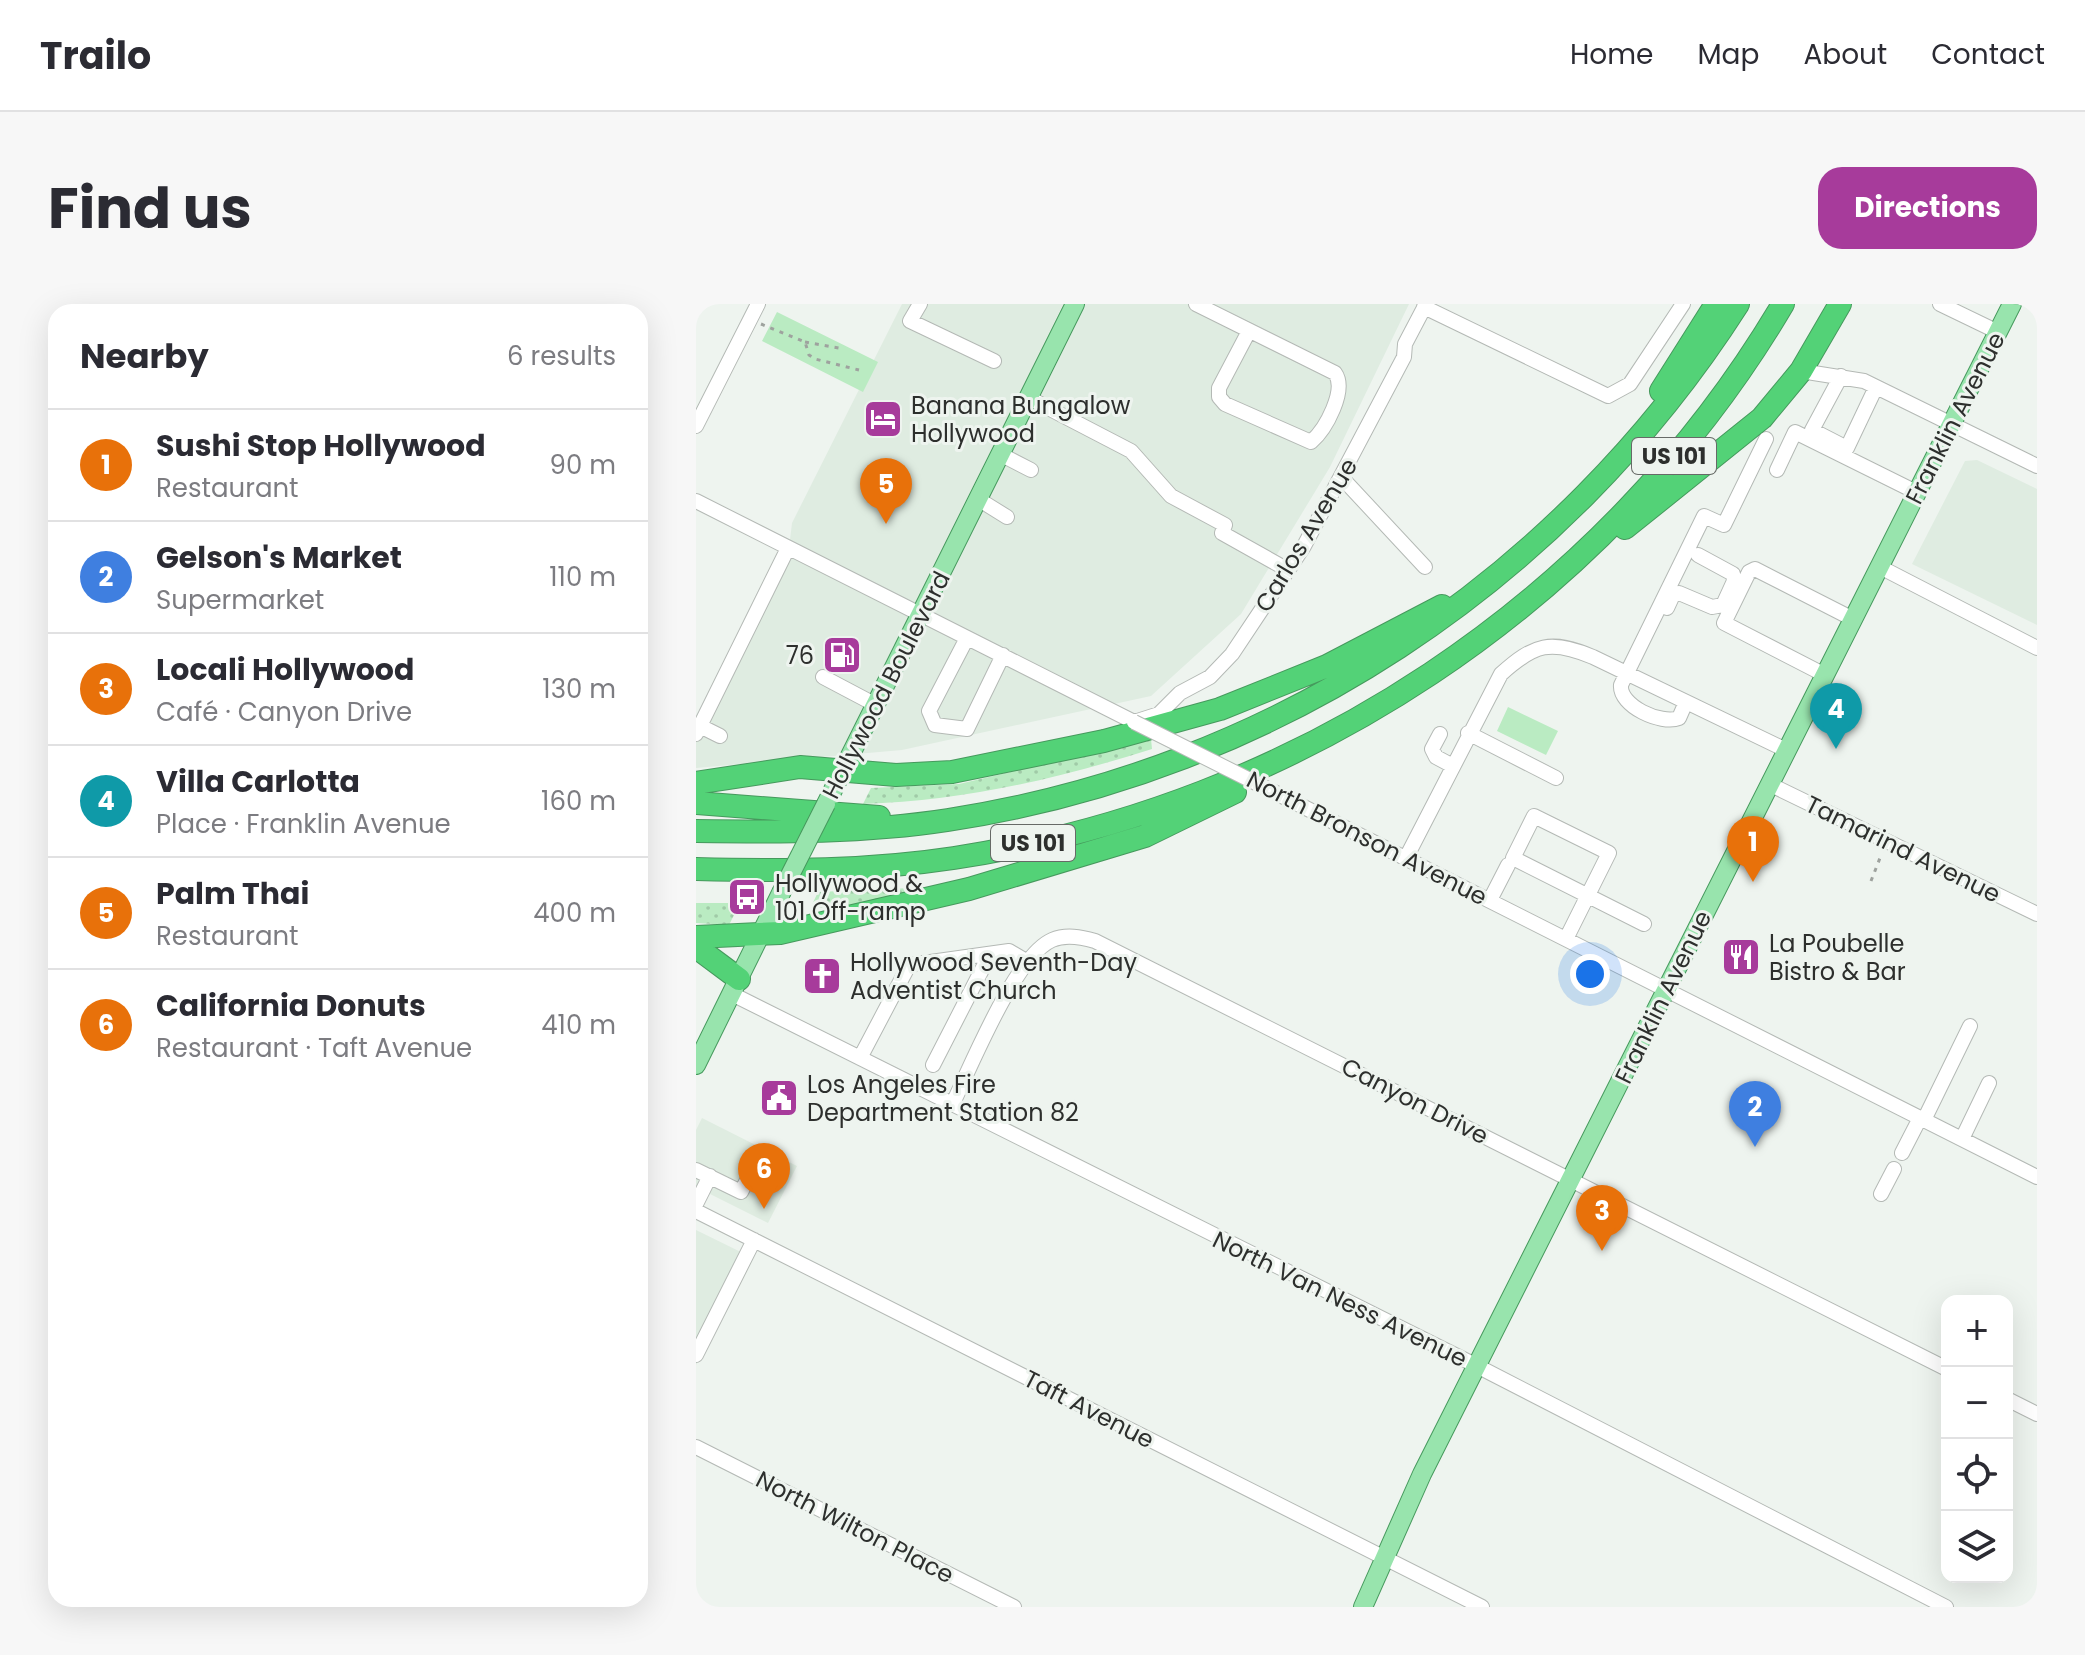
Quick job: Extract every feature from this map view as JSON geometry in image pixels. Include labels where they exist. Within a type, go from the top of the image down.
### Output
[{"type":"highway","points":[[1605,477],[1716,304]]},
{"type":"highway","name":"US 101","points":[[696,831],[834,831],[948,820],[1062,797],[1230,740],[1331,690],[1476,594],[1521,558],[1605,477],[1680,389],[1738,304]]},
{"type":"highway","name":"US 101","points":[[696,869],[895,865],[1013,848],[1188,798],[1245,776],[1350,723],[1452,660],[1544,591],[1672,459],[1746,362],[1783,304]]},
{"type":"highway","points":[[1544,591],[1744,433],[1801,371],[1840,304]]},
{"type":"highway","points":[[697,789],[800,767],[896,775],[952,772],[1104,741],[1220,709],[1327,666],[1405,623],[1476,594]]},
{"type":"highway","points":[[696,937],[761,935],[930,899],[1145,836],[1212,805],[1350,723]]},
{"type":"highway","points":[[697,789],[948,820]]},
{"type":"highway","points":[[696,947],[735,987]]},
{"type":"main road","name":"Hollywood Boulevard","points":[[696,1065],[703,1034],[735,987],[1075,304]]},
{"type":"main road","name":"Franklin Avenue","points":[[1363,1607],[1477,1366],[2012,304]]},
{"type":"street","points":[[696,426],[758,304]]},
{"type":"street","points":[[920,304],[910,321],[994,361]]},
{"type":"street","points":[[1196,304],[1335,373],[1341,381],[1340,391],[1311,442],[1225,404],[1219,397],[1219,388],[1249,331]]},
{"type":"street","points":[[1425,306],[1598,394],[1617,394],[1630,384],[1683,304]]},
{"type":"street","points":[[1940,304],[1998,332]]},
{"type":"street","name":"Carlos Avenue","points":[[1134,722],[1159,714],[1180,693],[1210,677],[1232,654],[1343,479],[1404,357],[1405,344],[1425,306]]},
{"type":"street","points":[[1801,371],[1841,376],[1876,387],[2037,466]]},
{"type":"street","points":[[1841,376],[1812,430],[1847,448],[1876,387]]},
{"type":"street","points":[[1029,398],[1131,451],[1171,496],[1225,525],[1222,533],[1288,570]]},
{"type":"street","points":[[1777,470],[1795,432],[1918,493]]},
{"type":"street","points":[[1630,675],[1704,516],[1724,525],[1766,439]]},
{"type":"street","points":[[1000,454],[1031,470]]},
{"type":"street","points":[[1343,479],[1425,567]]},
{"type":"street","points":[[978,499],[1007,517]]},
{"type":"street","name":"North Bronson Avenue","points":[[696,501],[2037,1177]]},
{"type":"street","points":[[720,736],[698,730],[788,548]]},
{"type":"street","points":[[1686,702],[1679,718],[1664,721],[1622,698],[1621,685],[1630,675],[1673,595],[1679,593],[1712,607],[1723,605],[1734,581],[1733,574],[1698,555]]},
{"type":"street","points":[[1880,567],[2037,648]]},
{"type":"street","points":[[1825,675],[1724,623],[1749,572],[1755,569],[1853,619]]},
{"type":"street","points":[[967,638],[929,711],[935,725],[967,729],[1003,655]]},
{"type":"street","points":[[1406,858],[1451,765],[1501,674],[1521,656],[1543,646],[1573,649],[1786,750]]},
{"type":"street","points":[[823,677],[876,705]]},
{"type":"street","points":[[1468,733],[1556,778]]},
{"type":"street","points":[[1440,734],[1432,749],[1436,757],[1451,765]]},
{"type":"street","name":"Tamarind Avenue","points":[[1769,784],[2037,914]]},
{"type":"street","points":[[1566,939],[1588,895],[1609,853],[1534,816],[1513,858],[1588,895],[1644,924]]},
{"type":"street","points":[[1490,900],[1508,865]]},
{"type":"street","name":"Canyon Drive","points":[[952,1105],[1026,961],[1051,940],[1080,937],[1095,941],[1943,1367]]},
{"type":"street","points":[[860,1058],[909,965],[1009,951],[1026,961]]},
{"type":"street","points":[[933,1065],[990,954]]},
{"type":"street","name":"North Van Ness Avenue","points":[[735,987],[860,1058],[1477,1366],[1946,1607]]},
{"type":"street","points":[[1902,1153],[1970,1026]]},
{"type":"street","points":[[1962,1139],[1989,1083]]},
{"type":"street","points":[[696,1204],[703,1173],[741,1192],[759,1157]]},
{"type":"street","points":[[1881,1194],[1894,1169]]},
{"type":"street","name":"Taft Avenue","points":[[696,1211],[1482,1607]]},
{"type":"street","points":[[696,1355],[754,1240]]},
{"type":"street","points":[[2013,1402],[2037,1414]]},
{"type":"street","name":"North Wilton Place","points":[[696,1447],[1014,1607]]},
{"type":"path","points":[[775,331],[792,334],[805,342],[839,348]]},
{"type":"path","points":[[805,342],[809,355],[815,359],[859,370]]},
{"type":"path","points":[[1871,881],[1880,858]]},
{"type":"shaded area","points":[[902,304],[1409,304],[1330,467],[1241,614],[1151,696],[902,750],[696,768],[696,734],[787,565],[792,523]]},
{"type":"shaded area","points":[[1977,460],[2037,489],[2037,625],[1912,564],[1965,461]]},
{"type":"shaded area","points":[[702,1118],[797,1166],[768,1223],[696,1187],[696,1130]]},
{"type":"shaded area","points":[[696,1230],[751,1257],[696,1365]]},
{"type":"green space","points":[[777,312],[878,362],[863,392],[762,341]]},
{"type":"green space","points":[[1508,707],[1558,731],[1546,755],[1497,731]]},
{"type":"green space","points":[[1151,739],[1152,749],[1045,779],[937,798],[863,804],[871,788],[959,784]]},
{"type":"green space","points":[[912,888],[912,894],[842,908],[811,907],[818,892]]},
{"type":"green space","points":[[696,903],[740,903],[729,925],[696,923]]},
{"type":"place","name":"Banana Bungalow Hollywood","points":[[883,419]]},
{"type":"place","name":"Palm Thai","points":[[886,524]]},
{"type":"place","name":"76","points":[[842,655]]},
{"type":"place","name":"Villa Carlotta","points":[[1836,749]]},
{"type":"place","name":"Sushi Stop Hollywood","points":[[1753,882]]},
{"type":"place","name":"Hollywood & 101 Off-ramp","points":[[747,897]]},
{"type":"place","name":"La Poubelle Bistro & Bar","points":[[1741,957]]},
{"type":"place","name":"Hollywood Seventh-Day Adventist Church","points":[[822,976]]},
{"type":"place","name":"Los Angeles Fire Department Station 82","points":[[779,1098]]},
{"type":"place","name":"Gelson's Market","points":[[1755,1147]]},
{"type":"place","name":"California Donuts","points":[[764,1209]]},
{"type":"place","name":"Locali Hollywood","points":[[1602,1251]]}]
